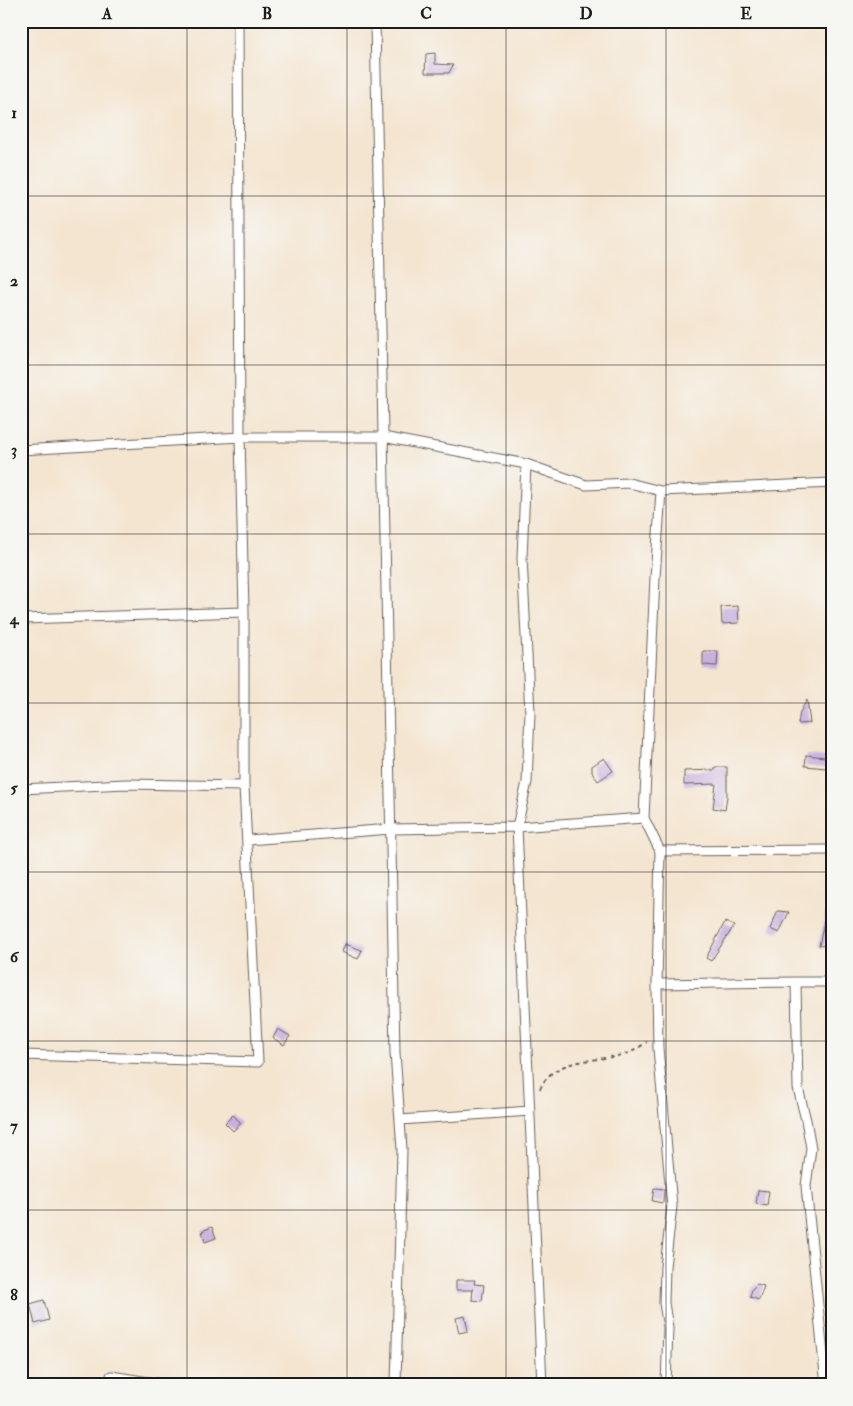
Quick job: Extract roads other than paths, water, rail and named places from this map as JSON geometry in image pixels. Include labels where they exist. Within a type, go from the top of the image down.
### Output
[{"type":"street","points":[[21,1055],[258,1062],[244,786],[238,21]]},
{"type":"street","points":[[375,21],[395,1053],[402,1159],[396,1385]]},
{"type":"street","points":[[21,450],[240,437],[383,437],[526,464],[586,485],[629,483],[661,491],[832,483]]},
{"type":"street","points":[[526,464],[522,558],[530,713],[527,782],[517,827],[542,1385]]},
{"type":"street","points":[[661,491],[644,818],[660,851],[657,984],[658,1035],[672,1206],[665,1267],[664,1303],[668,1328],[666,1385]]},
{"type":"street","points":[[21,620],[244,612]]},
{"type":"street","points":[[21,789],[126,784],[244,786]]},
{"type":"street","points":[[248,840],[391,829],[517,827],[644,818]]},
{"type":"street","points":[[660,851],[832,850]]},
{"type":"street","points":[[796,982],[798,1088],[811,1148],[806,1186],[826,1385]]},
{"type":"street","points":[[657,984],[832,982]]},
{"type":"street","points":[[400,1120],[530,1111]]},
{"type":"street","points":[[111,1376],[168,1385]]}]
